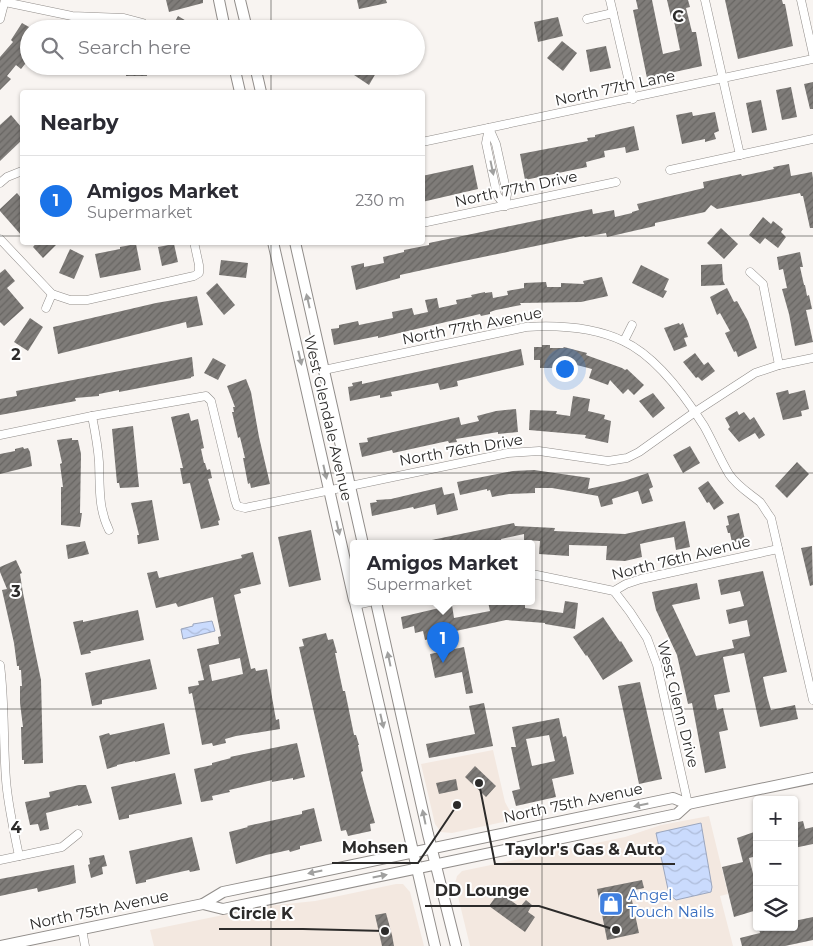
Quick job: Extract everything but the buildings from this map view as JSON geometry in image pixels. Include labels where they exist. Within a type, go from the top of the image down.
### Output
[{"type":"main road","points":[[219,0],[223,20]]},
{"type":"main road","points":[[240,0],[245,20]]},
{"type":"main road","points":[[236,75],[240,90]]},
{"type":"main road","points":[[257,75],[261,90]]},
{"type":"main road","name":"West Glendale Avenue","points":[[274,245],[350,580]]},
{"type":"main road","name":"West Glendale Avenue","points":[[296,245],[362,540]]},
{"type":"main road","name":"West Glendale Avenue","points":[[356,605],[435,946]]},
{"type":"main road","points":[[377,605],[431,848],[456,946]]},
{"type":"main road","name":"North 75th Avenue","points":[[203,904],[223,909],[677,814],[688,804],[813,778]]},
{"type":"main road","name":"North 75th Avenue","points":[[1,946],[203,904],[223,892],[431,848],[673,798],[688,804]]},
{"type":"street","points":[[610,0],[633,98]]},
{"type":"street","points":[[705,0],[740,155]]},
{"type":"street","points":[[801,0],[813,54]]},
{"type":"street","points":[[0,19],[5,1],[72,16],[132,20]]},
{"type":"street","points":[[588,19],[613,13]]},
{"type":"street","name":"North 77th Lane","points":[[425,141],[813,59]]},
{"type":"street","points":[[489,128],[496,144],[507,194],[505,206]]},
{"type":"street","points":[[670,170],[812,139]]},
{"type":"street","points":[[0,183],[7,177],[20,172]]},
{"type":"street","name":"North 77th Drive","points":[[425,222],[616,182]]},
{"type":"street","points":[[0,238],[52,294],[70,300],[87,300],[194,276],[199,273],[195,245]]},
{"type":"street","points":[[750,272],[763,284],[779,365]]},
{"type":"street","points":[[46,308],[52,294]]},
{"type":"street","points":[[624,341],[632,325]]},
{"type":"street","name":"North 77th Avenue","points":[[324,370],[526,327],[567,326],[624,341],[647,358],[664,374],[695,412],[737,484],[761,504],[770,518],[813,700]]},
{"type":"street","name":"North 76th Drive","points":[[92,416],[206,396],[211,401],[238,506],[245,508],[508,453],[538,451],[596,460],[618,461],[639,452],[695,412],[755,373],[779,365],[813,358]]},
{"type":"street","points":[[0,435],[92,416],[99,460],[99,497],[103,518],[110,530]]},
{"type":"street","name":"North 76th Avenue","points":[[535,575],[614,592],[626,584],[641,579],[778,549]]},
{"type":"street","name":"West Glenn Drive","points":[[614,592],[647,638],[657,665],[688,804]]},
{"type":"street","points":[[0,665],[6,780],[19,856]]},
{"type":"street","points":[[0,860],[62,847],[78,834]]},
{"type":"street","points":[[82,929],[85,946]]},
{"type":"shaded area","points":[[493,750],[505,802],[511,813],[512,820],[452,833],[441,832],[435,824],[421,764]]},
{"type":"shaded area","points":[[709,816],[728,894],[720,896],[733,946],[470,946],[455,884],[457,876],[462,871],[625,837],[661,825]]},
{"type":"shaded area","points":[[403,884],[410,892],[424,946],[154,946],[150,930],[267,906],[315,901]]},
{"type":"water","points":[[212,621],[215,631],[183,639],[181,629],[193,626],[193,624]]},
{"type":"water","points":[[701,823],[712,887],[711,892],[676,900],[669,894],[656,833]]},
{"type":"place","name":"Amigos Market","points":[[443,663]]},
{"type":"place","name":"Taylor's Gas & Auto","points":[[479,783]]},
{"type":"place","name":"Mohsen","points":[[457,805]]},
{"type":"place","name":"Angel Touch Nails","points":[[611,904]]},
{"type":"place","name":"DD Lounge","points":[[616,930]]},
{"type":"place","name":"Circle K","points":[[385,931]]}]
